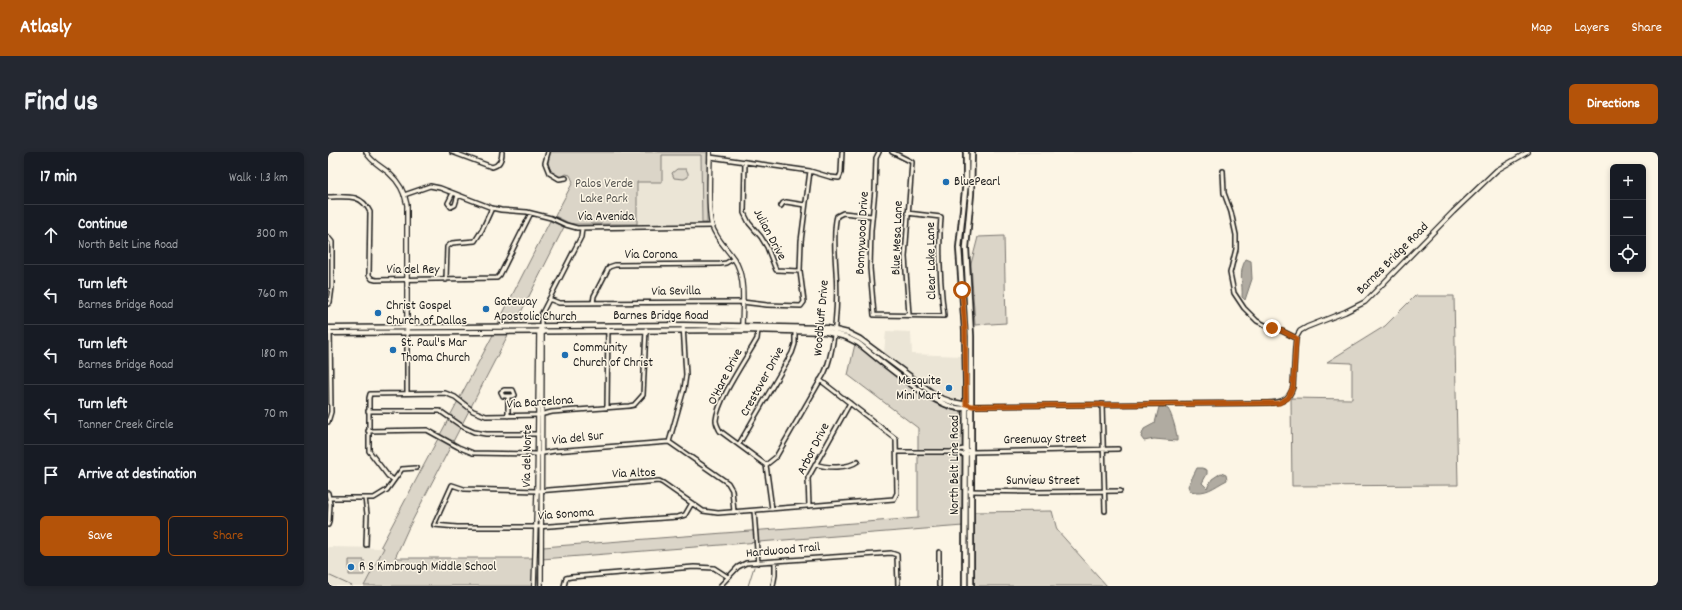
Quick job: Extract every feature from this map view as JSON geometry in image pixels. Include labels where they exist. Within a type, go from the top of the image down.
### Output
[{"type":"main road","name":"North Belt Line Road","points":[[966,152],[966,181],[959,248],[965,340],[966,455],[971,586]]},
{"type":"main road","name":"North Belt Line Road","points":[[965,586],[968,491],[972,452],[971,340],[966,248],[972,194],[972,152]]},
{"type":"main road","points":[[959,248],[966,248]]},
{"type":"main road","name":"Barnes Bridge Road","points":[[329,331],[742,327],[833,331],[865,346],[932,399],[950,406],[972,406]]},
{"type":"main road","points":[[965,340],[971,340]]},
{"type":"main road","points":[[965,557],[971,557]]},
{"type":"street","points":[[366,152],[371,159],[389,173],[396,181],[408,205],[407,393]]},
{"type":"street","points":[[452,152],[488,166],[496,166],[500,162],[502,152]]},
{"type":"street","points":[[548,152],[545,163],[548,173],[559,179],[566,178]]},
{"type":"street","points":[[710,152],[710,210],[712,226],[721,244],[736,263],[740,274],[742,327]]},
{"type":"street","points":[[710,157],[810,171],[839,178],[842,152]]},
{"type":"street","name":"Bonnywood Drive","points":[[879,152],[876,158],[876,190],[872,216],[870,268],[874,315],[909,315]]},
{"type":"street","name":"Blue Mesa Lane","points":[[892,152],[912,162],[911,186],[907,213],[905,257],[909,315]]},
{"type":"street","name":"Barnes Bridge Road","points":[[972,406],[1279,403],[1288,398],[1293,387],[1296,338],[1300,332],[1306,327],[1345,312],[1365,302],[1453,212],[1497,170],[1528,152]]},
{"type":"street","name":"Julian Drive","points":[[745,162],[744,213],[749,223],[767,247],[776,270],[800,271]]},
{"type":"street","points":[[800,271],[802,233],[810,171]]},
{"type":"street","points":[[1223,171],[1224,193],[1231,212],[1236,235],[1236,249],[1230,273],[1234,293],[1244,308],[1257,321],[1296,338]]},
{"type":"street","name":"Via Avenida","points":[[404,195],[430,186],[440,188],[492,208],[531,213],[551,218],[571,227],[712,226]]},
{"type":"street","points":[[453,193],[448,204],[451,207],[455,205],[458,195]]},
{"type":"street","name":"Via del Rey","points":[[328,197],[354,198],[361,200],[370,212],[369,275],[372,279],[446,280],[497,278],[500,275],[531,213]]},
{"type":"street","points":[[781,206],[786,202],[805,206]]},
{"type":"street","points":[[446,280],[447,247],[452,243],[475,241],[492,208]]},
{"type":"street","name":"Woodbluff Drive","points":[[766,465],[776,456],[820,380],[830,359],[836,313],[835,255],[837,216],[843,213],[872,216]]},
{"type":"street","name":"Clear Lake Lane","points":[[907,213],[941,216],[939,274],[944,316],[909,315]]},
{"type":"street","name":"Via del Norte","points":[[541,586],[541,315],[581,237],[582,228]]},
{"type":"street","points":[[328,237],[332,242],[332,288],[330,302],[328,304]]},
{"type":"street","name":"Via Corona","points":[[593,303],[594,296],[609,267],[615,265],[720,264],[726,263],[733,259]]},
{"type":"street","name":"Via Sevilla","points":[[549,300],[559,303],[742,302],[767,305],[803,305],[800,271]]},
{"type":"street","points":[[607,328],[607,408]]},
{"type":"street","name":"Via Barcelona","points":[[368,412],[370,394],[407,393],[449,393],[478,414],[508,416],[541,415],[552,412],[634,405],[643,395],[646,328]]},
{"type":"street","points":[[683,328],[686,375],[684,389],[669,442],[728,483],[732,490],[734,512]]},
{"type":"street","name":"O'Hare Drive","points":[[758,328],[757,339],[722,400],[716,420],[720,431],[766,465]]},
{"type":"street","name":"Crestover Drive","points":[[739,444],[790,358],[795,344],[796,329]]},
{"type":"street","points":[[328,422],[331,412],[329,331]]},
{"type":"street","points":[[820,380],[894,437],[897,443],[897,452],[950,452],[966,455],[972,452]]},
{"type":"street","points":[[508,396],[508,416]]},
{"type":"street","name":"Arbor Drive","points":[[809,506],[808,478],[850,403]]},
{"type":"street","points":[[1102,404],[1104,511]]},
{"type":"street","points":[[394,480],[388,476],[368,451],[368,412],[440,411],[463,427],[474,432],[486,434],[538,434]]},
{"type":"street","name":"Via del Norte","points":[[540,454],[538,434],[541,415]]},
{"type":"street","name":"Via del Sur","points":[[368,431],[426,430],[458,447],[473,452],[540,454],[562,450],[669,442]]},
{"type":"street","points":[[950,452],[957,449],[966,449],[972,452]]},
{"type":"street","name":"Greenway Street","points":[[972,452],[1118,449]]},
{"type":"street","name":"Via Altos","points":[[434,525],[452,485],[464,489],[540,490],[659,481],[702,511],[709,513],[754,511],[891,500],[897,495],[897,452]]},
{"type":"street","points":[[815,464],[822,466],[850,465],[858,461]]},
{"type":"street","points":[[766,465],[772,509]]},
{"type":"street","points":[[329,498],[374,498],[388,490],[402,469],[416,468]]},
{"type":"street","name":"Via del Norte","points":[[534,586],[536,527],[540,490]]},
{"type":"street","name":"Sunview Street","points":[[968,491],[1120,491]]},
{"type":"street","points":[[328,493],[330,504],[330,522],[328,525]]},
{"type":"street","points":[[365,498],[367,514],[366,545]]},
{"type":"street","name":"Via Sonoma","points":[[434,525],[451,527],[541,527],[678,517],[685,515],[692,503]]},
{"type":"street","points":[[754,511],[758,563]]},
{"type":"street","points":[[939,552],[939,586]]},
{"type":"street","name":"Hardwood Trail","points":[[720,586],[742,564],[886,553],[897,555],[898,586]]},
{"type":"street","points":[[773,586],[775,561]]},
{"type":"street","points":[[564,586],[566,578],[571,577],[694,567],[714,568],[728,577]]},
{"type":"shaded area","points":[[1132,152],[1132,153],[994,153]]},
{"type":"shaded area","points":[[662,155],[701,155],[702,223],[637,224],[637,182],[662,181]]},
{"type":"shaded area","points":[[1246,259],[1251,261],[1252,279],[1245,300],[1242,297],[1241,273]]},
{"type":"shaded area","points":[[886,331],[911,332],[912,354],[962,356],[963,398],[956,399],[935,392],[926,387],[884,353]]},
{"type":"shaded area","points":[[1159,407],[1164,407],[1170,412],[1176,430],[1177,441],[1154,439],[1144,441],[1141,437],[1144,429],[1155,423]]},
{"type":"shaded area","points":[[1197,468],[1207,470],[1207,474],[1202,483],[1207,488],[1212,479],[1221,473],[1226,475],[1227,480],[1214,488],[1205,491],[1190,491],[1188,486]]},
{"type":"shaded area","name":"R S Kimbrough Middle School","points":[[328,547],[384,548],[364,586],[328,586]]},
{"type":"green space","name":"Palos Verde Lake Park","points":[[551,152],[707,152],[707,223],[702,223],[701,155],[662,155],[662,182],[637,182],[637,224],[575,224],[569,223],[555,216],[573,182],[570,175],[566,174],[561,177],[551,170],[549,167],[549,161]]},
{"type":"green space","points":[[677,169],[686,169],[688,177],[684,179],[674,178],[672,173]]},
{"type":"green space","points":[[550,221],[564,227],[514,326],[497,325]]},
{"type":"green space","points":[[1004,236],[1006,323],[975,325],[971,264],[978,237]]},
{"type":"green space","points":[[1415,296],[1454,296],[1458,485],[1292,486],[1291,398],[1352,399],[1352,363],[1327,362],[1385,326]]},
{"type":"green space","points":[[494,333],[509,333],[408,529],[395,558],[533,558],[532,586],[364,586],[384,548],[381,546]]},
{"type":"green space","points":[[855,344],[934,402],[949,409],[964,413],[963,526],[542,559],[543,547],[918,518],[918,428],[848,375]]},
{"type":"green space","points":[[1052,511],[1057,530],[1107,586],[974,586],[974,512]]},
{"type":"green space","points":[[349,560],[364,560],[364,575],[349,575]]},
{"type":"waterway","points":[[748,586],[754,567]]},
{"type":"waterway","points":[[537,586],[538,569]]},
{"type":"waterway","points":[[328,575],[352,586]]},
{"type":"place","name":"BluePearl","points":[[946,182]]},
{"type":"place","name":"Gateway Apostolic Church","points":[[486,309]]},
{"type":"place","name":"Christ Gospel Church of Dallas","points":[[378,313]]},
{"type":"place","name":"St. Paul's Mar Thoma Church","points":[[393,350]]},
{"type":"place","name":"Community Church of Christ","points":[[565,355]]},
{"type":"place","name":"Mesquite Mini Mart","points":[[949,388]]},
{"type":"place","name":"R S Kimbrough Middle School","points":[[351,567]]},
{"type":"route","points":[[962,290],[965,330],[966,404],[972,406],[1279,403],[1288,398],[1293,387],[1296,338],[1272,328]]}]
